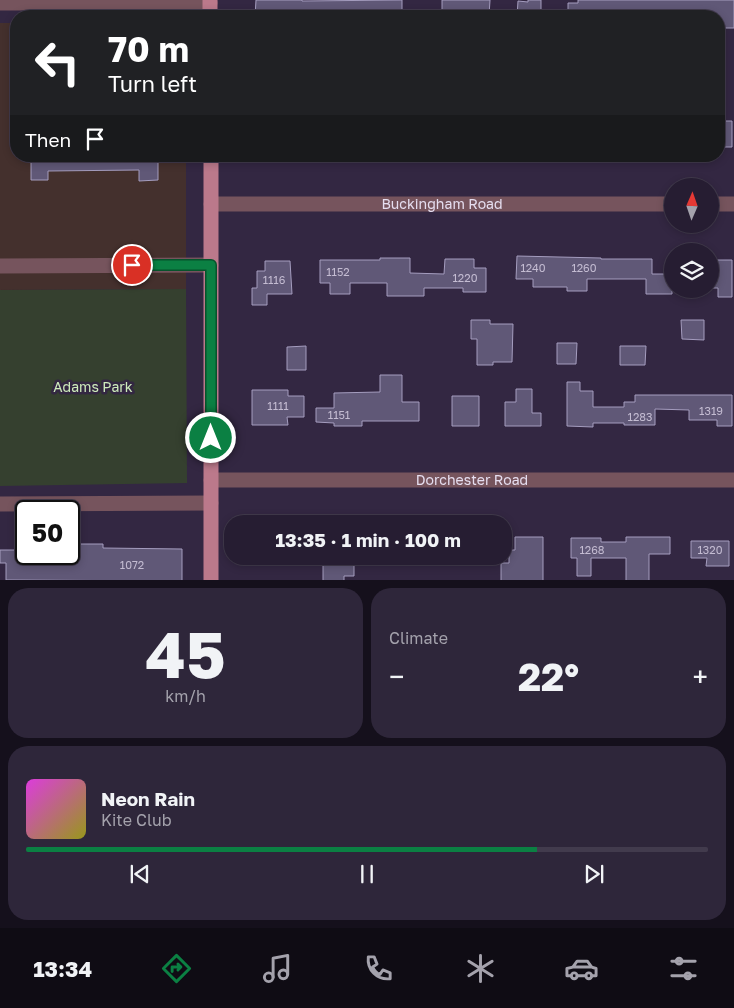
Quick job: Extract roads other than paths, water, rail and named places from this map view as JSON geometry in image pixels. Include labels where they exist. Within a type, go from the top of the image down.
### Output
[{"type":"main road","points":[[211,162],[211,580]]},
{"type":"street","points":[[0,3],[210,7]]},
{"type":"street","name":"Buckingham Road","points":[[211,204],[664,204]]},
{"type":"street","points":[[719,204],[734,204]]},
{"type":"street","points":[[0,266],[211,265]]},
{"type":"street","name":"Dorchester Road","points":[[211,480],[734,480]]},
{"type":"street","points":[[0,504],[211,503]]},
{"type":"park label","name":"Adams Park","points":[[93,387]]}]
